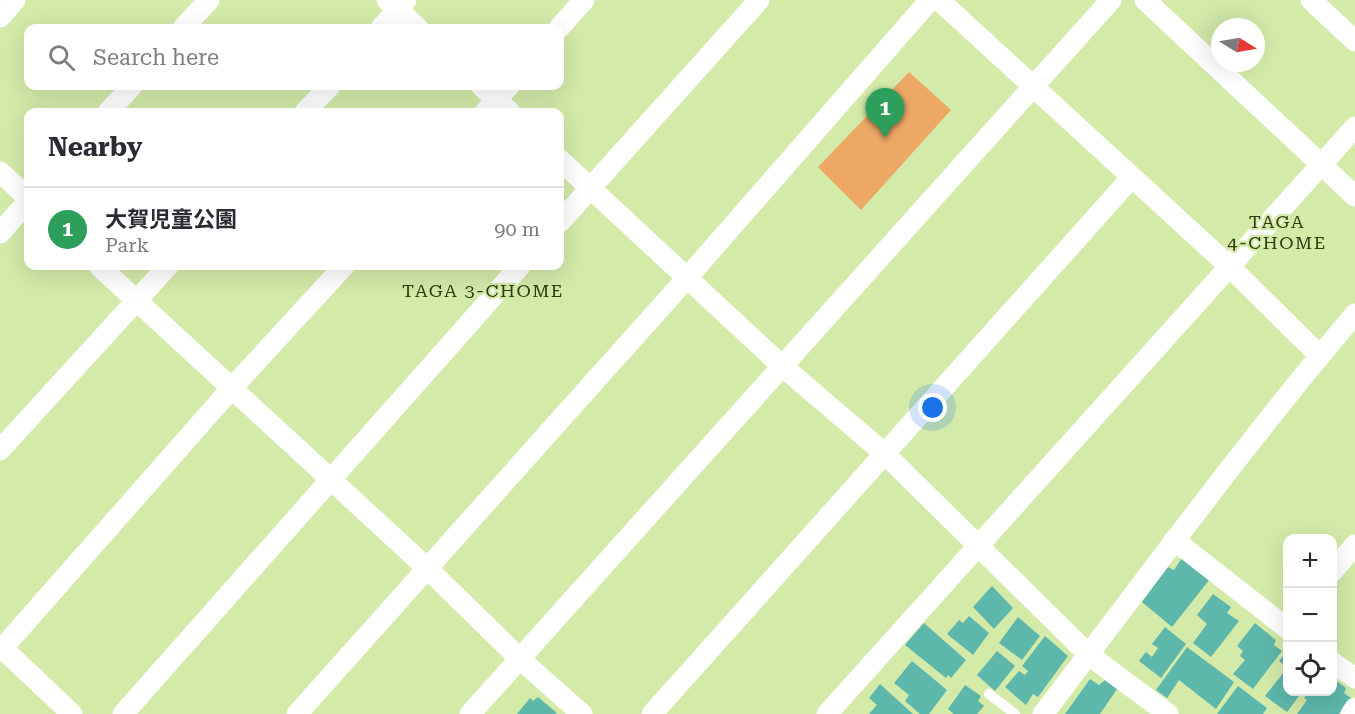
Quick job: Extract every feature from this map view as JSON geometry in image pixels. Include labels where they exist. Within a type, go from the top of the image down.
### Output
[{"type":"street","points":[[0,16],[15,0]]},
{"type":"street","points":[[187,24],[208,0]]},
{"type":"street","points":[[563,24],[584,0]]},
{"type":"street","points":[[564,217],[759,0]]},
{"type":"street","points":[[297,714],[687,278],[930,0]]},
{"type":"street","points":[[939,0],[1230,267],[1320,356]]},
{"type":"street","points":[[470,714],[1111,0]]},
{"type":"street","points":[[1145,0],[1355,196]]},
{"type":"street","points":[[1311,0],[1355,41]]},
{"type":"street","points":[[384,24],[397,3],[415,24]]},
{"type":"street","points":[[112,108],[128,90]]},
{"type":"street","points":[[309,108],[326,90]]},
{"type":"street","points":[[485,90],[500,103]]},
{"type":"street","points":[[827,714],[1355,127]]},
{"type":"street","points":[[564,164],[782,366],[884,453],[1089,655],[1168,714]]},
{"type":"street","points":[[0,172],[24,196]]},
{"type":"street","points":[[652,714],[1132,177]]},
{"type":"street","points":[[0,233],[24,205]]},
{"type":"street","points":[[103,270],[428,569],[520,659],[582,714]]},
{"type":"street","points":[[0,450],[164,270]]},
{"type":"street","points":[[72,714],[1,648],[231,389],[340,270]]},
{"type":"street","points":[[123,714],[516,270]]},
{"type":"street","points":[[1043,714],[1174,540],[1355,314]]},
{"type":"street","points":[[1174,540],[1283,626]]},
{"type":"street","points":[[1337,566],[1355,544]]},
{"type":"street","points":[[1337,665],[1355,678]]},
{"type":"street","points":[[1351,714],[1355,708]]},
{"type":"lane","points":[[989,694],[1015,714]]},
{"type":"shaded area","points":[[909,72],[951,110],[861,210],[818,167]]},
{"type":"building","points":[[1182,558],[1210,579],[1172,627],[1142,602],[1168,567],[1174,570]]},
{"type":"building","points":[[992,586],[1013,608],[994,629],[973,607]]},
{"type":"building","points":[[1213,594],[1231,607],[1227,613],[1239,621],[1211,657],[1193,643],[1207,624],[1197,615]]},
{"type":"building","points":[[969,616],[989,633],[973,655],[947,634],[959,620],[963,623]]},
{"type":"building","points":[[1018,617],[1040,636],[1022,660],[999,643]]},
{"type":"building","points":[[924,623],[966,660],[951,678],[948,675],[946,678],[905,645]]},
{"type":"building","points":[[1255,623],[1276,640],[1274,645],[1282,651],[1253,689],[1233,674],[1245,660],[1240,656],[1243,651],[1237,646]]},
{"type":"building","points":[[1165,627],[1186,644],[1161,678],[1139,661],[1146,652],[1152,657],[1158,648],[1152,644]]},
{"type":"building","points":[[1045,636],[1068,656],[1038,697],[1033,694],[1026,705],[1005,687],[1019,671],[1025,675],[1028,671],[1022,666]]},
{"type":"building","points":[[1187,647],[1234,682],[1216,709],[1179,680],[1167,698],[1156,690]]},
{"type":"building","points":[[997,651],[1015,666],[995,691],[977,675]]},
{"type":"building","points":[[912,661],[947,690],[929,714],[920,714],[905,701],[909,695],[894,683]]},
{"type":"building","points":[[1283,673],[1283,696],[1299,696],[1287,712],[1265,696]]},
{"type":"building","points":[[1090,679],[1099,685],[1105,680],[1117,689],[1100,714],[1065,714]]},
{"type":"building","points":[[1337,682],[1346,688],[1344,693],[1351,698],[1339,714],[1297,714],[1307,700],[1304,698],[1306,696],[1337,696]]},
{"type":"building","points":[[880,684],[913,714],[869,714],[877,705],[869,698]]},
{"type":"building","points":[[965,685],[981,696],[978,701],[984,706],[977,714],[954,714],[948,709]]},
{"type":"building","points":[[1238,686],[1267,708],[1263,714],[1217,714]]},
{"type":"building","points":[[538,697],[557,713],[517,714],[530,698],[533,701]]},
{"type":"place","name":"大賀児童公園","points":[[885,138]]},
{"type":"district","name":"TAGA 4-CHOME","points":[[1277,232]]},
{"type":"district","name":"TAGA 3-CHOME","points":[[483,291]]}]
